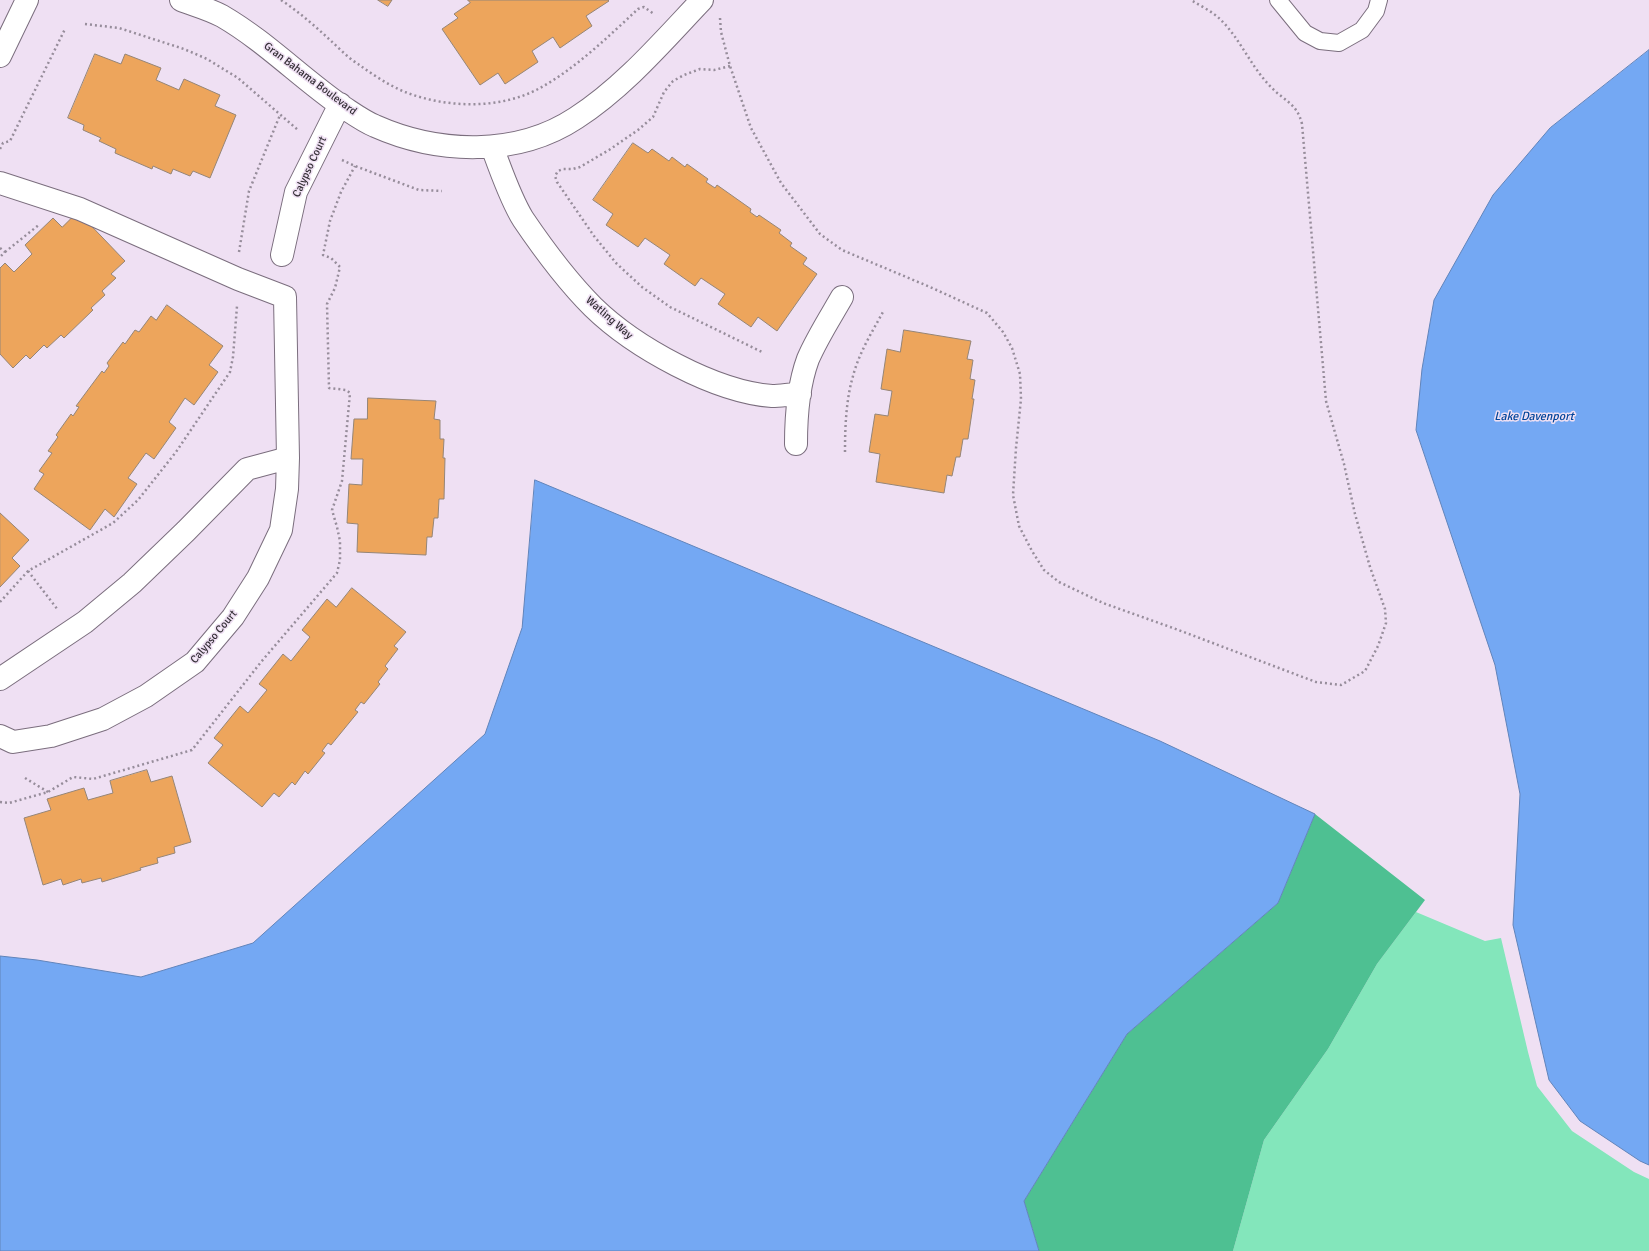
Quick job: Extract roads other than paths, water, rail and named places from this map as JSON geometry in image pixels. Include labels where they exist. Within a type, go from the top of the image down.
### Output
[{"type":"street","points":[[0,56],[27,0]]},
{"type":"street","name":"Gran Bahama Boulevard","points":[[181,0],[220,15],[255,38],[340,104],[374,125],[410,139],[456,147],[492,147],[536,138],[576,119],[618,86],[655,50],[711,5]]},
{"type":"street","name":"Calypso Court","points":[[282,255],[296,192],[340,104]]},
{"type":"street","name":"Watling Way","points":[[492,147],[514,199],[523,218],[531,230],[561,271],[589,302],[631,339],[679,366],[727,387],[773,396],[800,394]]},
{"type":"street","name":"Calypso Court","points":[[0,183],[80,209],[238,279],[285,298],[288,458],[287,489],[281,530],[258,578],[233,617],[194,662],[146,696],[104,719],[52,736],[13,742],[0,736]]},
{"type":"street","points":[[796,444],[796,421],[800,394],[808,360],[842,297]]},
{"type":"street","points":[[0,679],[72,629],[85,622],[132,583],[247,469],[288,458]]},
{"type":"lane","points":[[1278,0],[1305,33],[1320,41],[1340,44],[1362,30],[1376,11],[1379,0]]},
{"type":"water","name":"Lake Davenport","points":[[1649,50],[1649,1165],[1640,1161],[1580,1121],[1549,1080],[1513,925],[1520,794],[1495,665],[1416,430],[1422,369],[1434,300],[1493,195],[1550,128]]},
{"type":"water","points":[[535,480],[1160,741],[1315,814],[1278,903],[1127,1034],[1024,1201],[1039,1251],[0,1251],[0,956],[37,960],[141,977],[253,943],[485,734],[522,628]]}]
